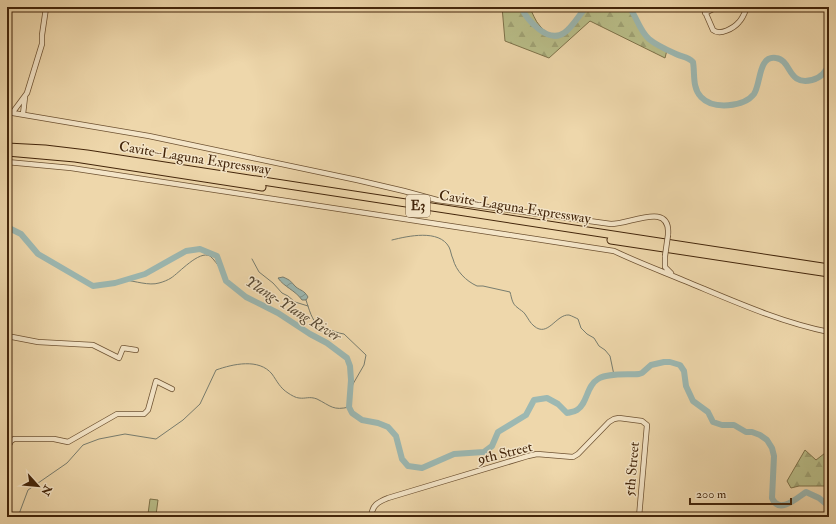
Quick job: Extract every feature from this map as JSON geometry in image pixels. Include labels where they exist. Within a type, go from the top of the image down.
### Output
[{"type":"highway","name":"Cavite–Laguna Expressway","points":[[7,147],[80,153],[829,268]]},
{"type":"highway","name":"Cavite–Laguna Expressway","points":[[7,152],[114,164],[829,273]]},
{"type":"street","points":[[703,7],[714,31],[721,33],[739,23],[747,7]]},
{"type":"street","points":[[705,13],[717,7]]},
{"type":"street","points":[[23,114],[26,95],[42,44],[46,8]]},
{"type":"street","points":[[13,112],[26,95]]},
{"type":"street","points":[[7,112],[149,136],[357,180],[437,200],[611,224],[658,216],[664,218],[667,223],[668,235],[664,256],[666,269],[683,280]]},
{"type":"street","points":[[7,162],[70,168],[614,251],[637,262],[735,301],[802,326],[829,332]]},
{"type":"street","points":[[7,336],[38,342],[93,345],[119,358],[124,348],[136,350]]},
{"type":"street","points":[[7,449],[11,441],[14,439],[54,439],[68,442],[117,414],[144,414],[148,410],[156,381],[172,389]]},
{"type":"street","name":"9th Street","points":[[371,517],[372,509],[375,505],[388,498],[528,456],[537,454],[573,457],[614,419],[619,418],[642,421],[644,423]]},
{"type":"street","name":"5th Street","points":[[639,517],[647,425],[644,423]]},
{"type":"green space","points":[[502,7],[529,7],[540,26],[547,32],[554,35],[566,31],[576,20],[584,7],[629,7],[644,33],[654,42],[667,50],[665,58],[590,21],[549,58],[505,41]]},
{"type":"green space","points":[[805,450],[816,460],[829,450],[829,490],[826,486],[799,486],[791,488],[787,481]]},
{"type":"green space","points":[[150,499],[158,500],[156,515],[148,514]]},
{"type":"water","points":[[283,277],[305,293],[308,297],[306,300],[302,300],[278,278]]},
{"type":"waterway","points":[[521,7],[528,18],[539,29],[545,33],[558,36],[570,28],[586,7]]},
{"type":"waterway","points":[[629,7],[643,32],[649,39],[693,62],[696,89],[701,97],[713,104],[736,104],[743,102],[754,94],[763,65],[770,58],[781,60],[785,63],[794,76],[804,81],[812,80],[821,76],[829,64]]},
{"type":"waterway","name":"Ylang-Ylang River","points":[[7,227],[21,234],[38,254],[93,286],[115,283],[145,274],[186,251],[200,249],[217,256],[226,281],[246,297],[278,313],[310,334],[327,343],[347,358],[350,366],[351,380],[349,407],[352,413],[362,420],[378,423],[388,427],[396,436],[402,459],[408,466],[422,468],[454,454],[484,452],[492,446],[498,432],[526,415],[534,400],[547,398],[558,404],[567,413],[573,412],[581,407],[591,386],[598,379],[612,375],[639,374],[651,365],[670,362],[680,365],[684,371],[686,386],[693,401],[708,412],[713,422],[722,425],[734,425],[746,432],[752,432],[760,435],[767,440],[772,448],[774,456],[772,498],[775,503],[779,505],[788,504],[806,492],[829,505]]},
{"type":"waterway","points":[[392,240],[423,235],[431,236],[444,241],[449,247],[456,268],[465,278],[477,286],[510,292],[514,305],[524,313],[533,325],[539,329],[548,328],[564,316],[569,315],[578,319],[581,328],[594,338],[599,346],[610,356],[614,375]]},
{"type":"waterway","points":[[125,280],[146,284],[161,283],[171,278],[195,259],[205,255],[212,257],[222,270]]},
{"type":"waterway","points":[[252,259],[259,272],[273,283],[282,293],[295,302],[308,306]]},
{"type":"waterway","points":[[306,300],[314,321],[321,328],[344,334],[366,355],[364,365],[353,384],[350,394]]},
{"type":"waterway","points":[[14,517],[19,514],[28,490],[67,463],[83,445],[99,439],[125,434],[156,439],[183,420],[200,404],[216,370],[238,364],[253,364],[267,369],[283,389],[295,397],[314,398],[336,408],[349,407]]}]
